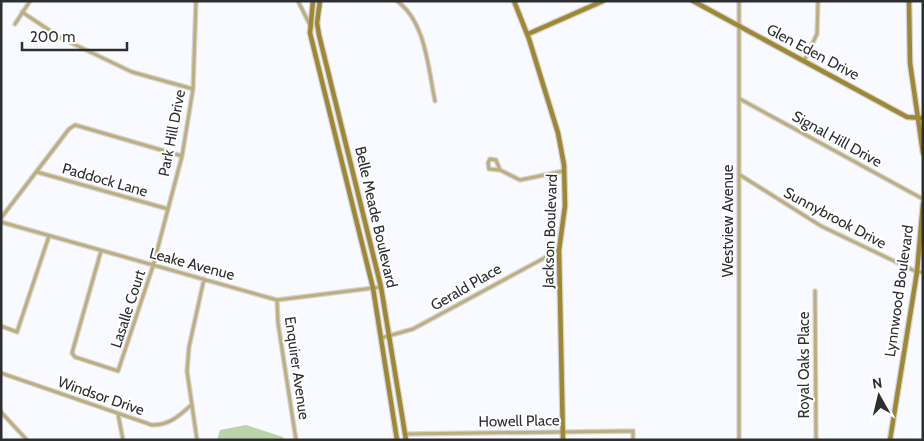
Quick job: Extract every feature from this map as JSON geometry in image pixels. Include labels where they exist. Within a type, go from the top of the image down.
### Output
[{"type":"street","points":[[15,24],[30,1]]},
{"type":"street","name":"Park Hill Drive","points":[[153,266],[182,156],[193,89],[196,1]]},
{"type":"street","points":[[298,1],[310,24],[318,24]]},
{"type":"street","name":"Belle Meade Boulevard","points":[[313,1],[310,24],[323,90],[354,209],[372,288],[382,338],[397,438]]},
{"type":"street","name":"Belle Meade Boulevard","points":[[320,1],[318,24],[324,61],[381,287],[406,437]]},
{"type":"street","points":[[397,1],[410,13],[418,30],[435,101]]},
{"type":"street","name":"Jackson Boulevard","points":[[514,1],[528,34],[558,133],[564,171],[565,206],[559,250],[563,440]]},
{"type":"street","points":[[528,34],[603,1]]},
{"type":"street","name":"Glen Eden Drive","points":[[693,1],[907,117],[920,118]]},
{"type":"street","name":"Westview Avenue","points":[[739,1],[739,440]]},
{"type":"street","points":[[804,61],[817,34],[818,1]]},
{"type":"street","points":[[909,1],[910,63],[920,118],[923,152]]},
{"type":"street","points":[[22,12],[60,38],[132,72],[193,89]]},
{"type":"street","name":"Signal Hill Drive","points":[[740,99],[923,199]]},
{"type":"street","points":[[1,218],[69,129],[75,125],[182,156]]},
{"type":"street","points":[[500,170],[520,180],[564,171]]},
{"type":"street","name":"Paddock Lane","points":[[37,172],[168,209]]},
{"type":"street","name":"Sunnybrook Drive","points":[[740,175],[821,226],[917,272],[923,272]]},
{"type":"street","points":[[348,186],[356,184]]},
{"type":"street","name":"Lynnwood Boulevard","points":[[890,440],[917,272],[923,204]]},
{"type":"street","points":[[354,209],[362,207]]},
{"type":"street","name":"Leake Avenue","points":[[1,222],[277,300],[381,287]]},
{"type":"street","points":[[1,326],[18,332],[49,236]]},
{"type":"street","name":"Gerald Place","points":[[382,338],[409,331],[434,319],[511,274],[559,250]]},
{"type":"street","name":"Lasalle Court","points":[[101,251],[72,353],[76,358],[118,370],[153,266]]},
{"type":"street","points":[[197,440],[188,385],[189,348],[204,279]]},
{"type":"street","name":"Royal Oaks Place","points":[[816,291],[816,440]]},
{"type":"street","name":"Enquirer Avenue","points":[[277,300],[280,340],[296,440]]},
{"type":"street","name":"Windsor Drive","points":[[1,373],[152,425],[162,425],[175,419],[190,406]]},
{"type":"street","points":[[1,412],[28,440]]},
{"type":"street","points":[[118,414],[123,440]]},
{"type":"street","name":"Howell Place","points":[[406,437],[563,431],[633,431],[633,440]]},
{"type":"street","points":[[397,438],[406,437]]},
{"type":"green space","points":[[246,425],[283,437],[284,440],[217,440],[220,430]]}]
